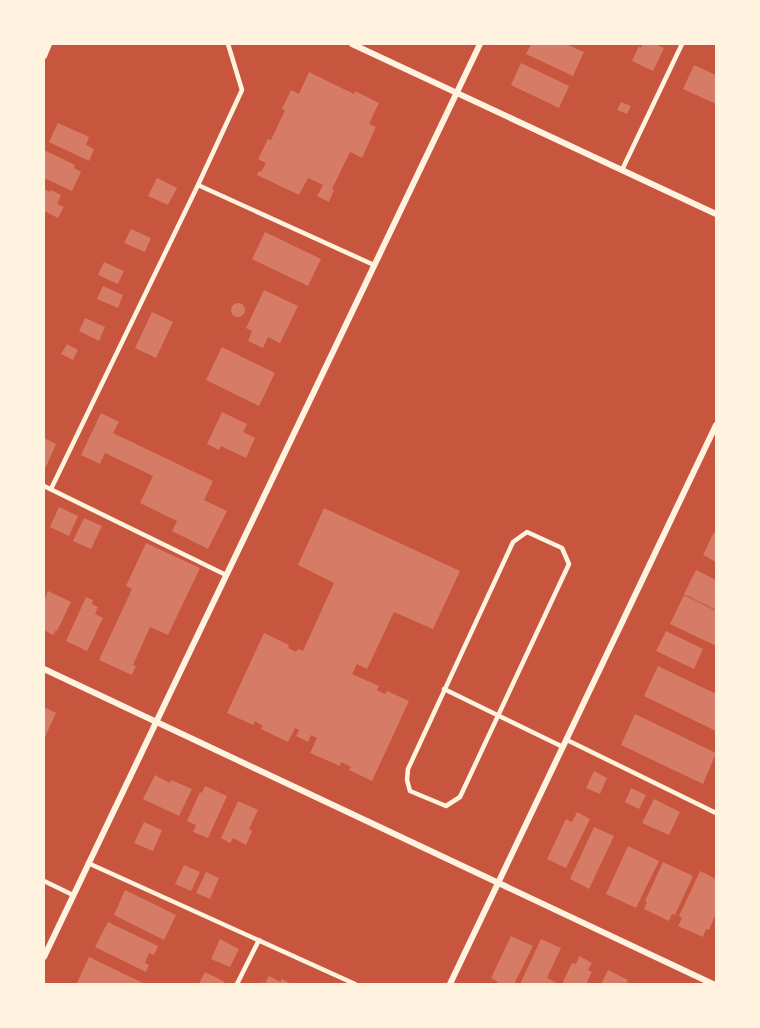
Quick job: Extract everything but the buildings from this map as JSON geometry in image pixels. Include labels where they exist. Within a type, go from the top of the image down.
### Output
[{"type":"street","points":[[44,56],[49,44]]},
{"type":"street","points":[[352,44],[717,214]]},
{"type":"street","points":[[44,957],[480,44]]},
{"type":"street","points":[[450,984],[717,425]]},
{"type":"street","points":[[44,669],[712,984]]},
{"type":"lane","points":[[51,489],[242,90],[228,44]]},
{"type":"lane","points":[[622,170],[682,44]]},
{"type":"lane","points":[[198,185],[374,265]]},
{"type":"lane","points":[[44,486],[226,574]]},
{"type":"lane","points":[[527,532],[562,548],[569,564],[498,716],[460,797],[446,806],[410,791],[407,780],[408,769],[513,542],[527,532]]},
{"type":"lane","points":[[444,690],[717,813]]},
{"type":"lane","points":[[88,863],[355,984]]},
{"type":"lane","points":[[44,881],[73,895]]},
{"type":"lane","points":[[237,984],[259,940]]}]
